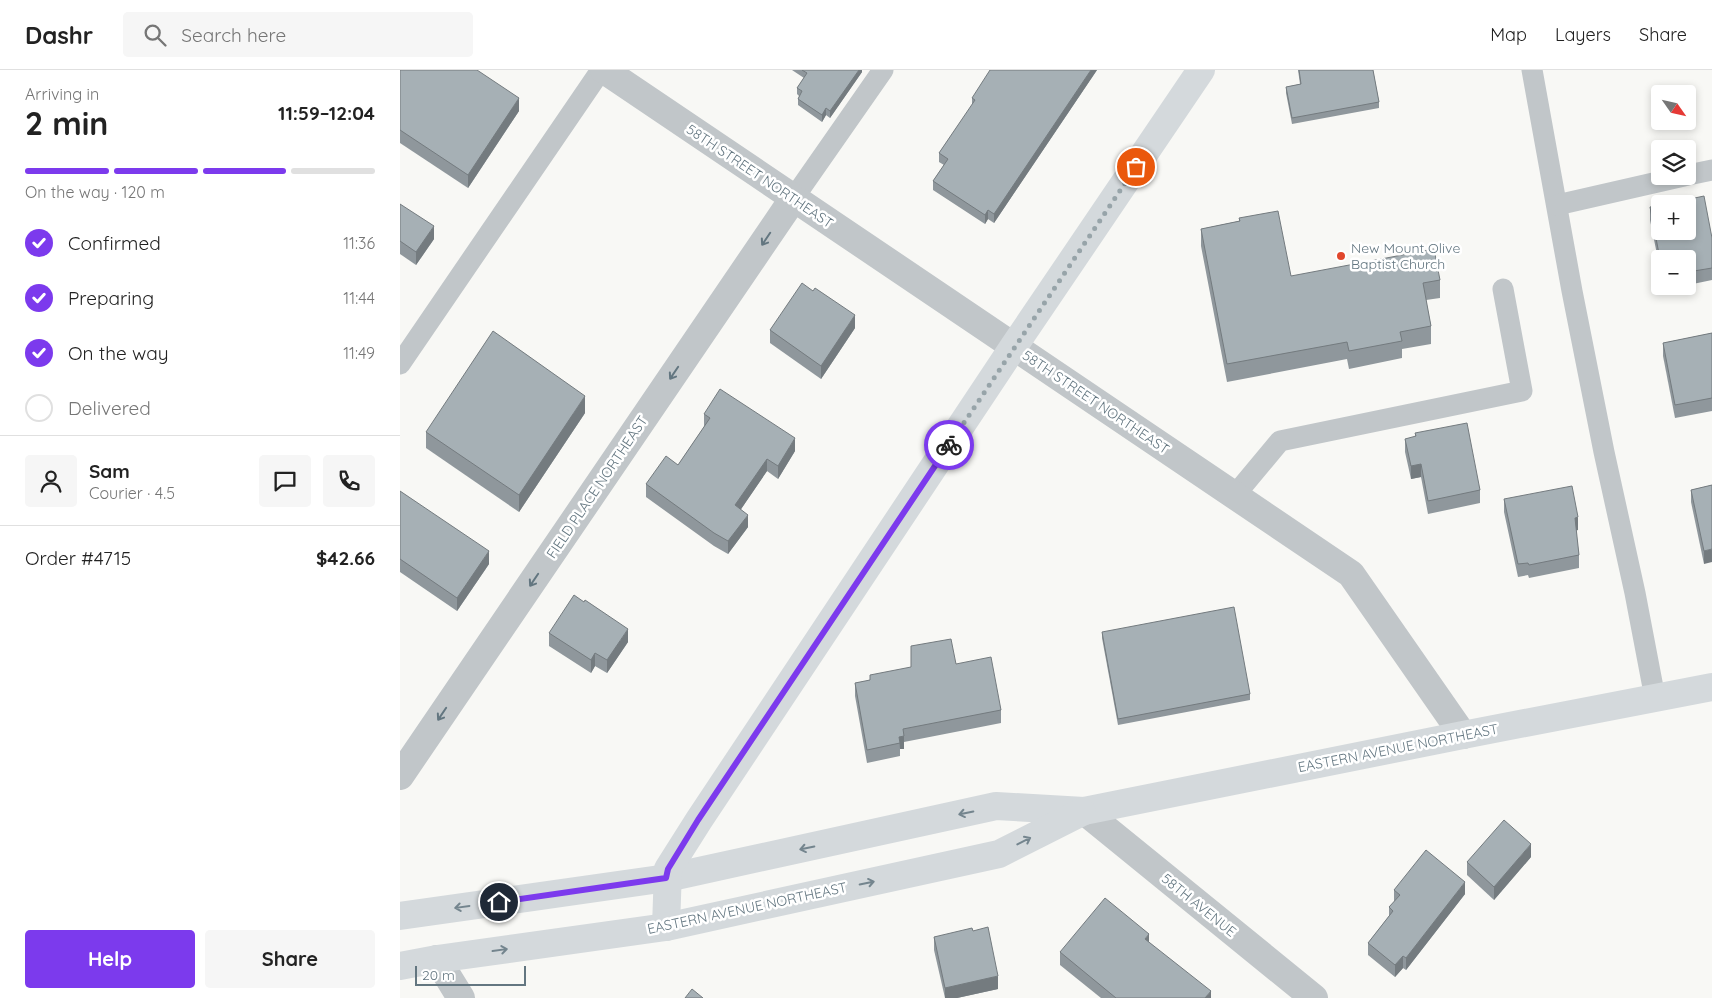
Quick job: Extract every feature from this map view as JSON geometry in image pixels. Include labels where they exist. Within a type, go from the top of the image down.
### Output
[{"type":"main road","points":[[666,927],[666,878],[668,869],[698,820],[1014,346],[1201,70]]},
{"type":"main road","name":"EASTERN AVENUE NORTHEAST","points":[[400,916],[666,878],[996,806],[1084,811],[1712,687]]},
{"type":"main road","name":"EASTERN AVENUE NORTHEAST","points":[[400,966],[437,959],[666,927],[999,854],[1084,811]]},
{"type":"street","name":"58TH STREET NORTHEAST","points":[[602,70],[1351,574],[1463,735]]},
{"type":"street","name":"FIELD PLACE NORTHEAST","points":[[400,776],[793,199]]},
{"type":"street","name":"58TH AVENUE","points":[[1084,811],[1314,998]]},
{"type":"street","points":[[437,959],[461,998]]},
{"type":"lane","points":[[400,364],[602,70]]},
{"type":"lane","points":[[793,199],[883,70]]},
{"type":"lane","points":[[1532,70],[1604,452],[1635,593],[1655,698]]},
{"type":"lane","points":[[1696,174],[1712,170]]},
{"type":"lane","points":[[1557,205],[1651,184]]},
{"type":"lane","points":[[1235,495],[1280,441],[1522,391],[1503,289]]},
{"type":"building","points":[[400,70],[477,70],[519,98],[468,175],[400,130]]},
{"type":"building","points":[[802,70],[859,70],[830,111],[826,108],[822,115],[798,99],[802,91],[797,88],[807,73]]},
{"type":"building","points":[[990,70],[1091,70],[994,214],[988,210],[985,215],[933,181],[948,159],[939,153],[975,100],[972,98]]},
{"type":"building","points":[[1299,70],[1373,70],[1379,102],[1292,118],[1286,87],[1301,84]]},
{"type":"building","points":[[1704,196],[1712,238],[1712,268],[1696,271],[1696,250],[1658,250],[1656,240],[1696,240],[1696,198]]},
{"type":"building","points":[[400,204],[434,226],[416,252],[400,241]]},
{"type":"building","points":[[1278,211],[1291,276],[1434,249],[1440,280],[1423,283],[1431,326],[1400,332],[1402,341],[1349,351],[1347,342],[1227,364],[1201,229],[1240,221],[1239,218]]},
{"type":"building","points":[[802,283],[813,291],[815,288],[855,315],[821,366],[770,330]]},
{"type":"building","points":[[493,331],[585,396],[519,495],[426,432]]},
{"type":"building","points":[[1712,333],[1712,398],[1675,405],[1663,343]]},
{"type":"building","points":[[720,389],[795,438],[778,466],[767,459],[735,505],[748,515],[728,541],[646,484],[666,456],[678,465],[710,418],[704,414]]},
{"type":"building","points":[[1467,423],[1480,490],[1428,501],[1421,464],[1411,466],[1405,439],[1416,436],[1415,433]]},
{"type":"building","points":[[1712,485],[1712,549],[1704,551],[1691,490]]},
{"type":"building","points":[[1572,486],[1578,517],[1575,518],[1579,555],[1529,565],[1528,563],[1518,564],[1504,499]]},
{"type":"building","points":[[400,491],[489,551],[457,598],[400,559]]},
{"type":"building","points":[[574,595],[584,602],[585,600],[628,629],[607,660],[595,653],[591,660],[549,633]]},
{"type":"building","points":[[1234,607],[1250,694],[1118,719],[1102,632]]},
{"type":"building","points":[[951,639],[956,664],[991,657],[1001,710],[903,729],[904,736],[899,737],[900,743],[867,750],[855,683],[870,680],[870,675],[911,667],[911,646]]},
{"type":"building","points":[[1504,820],[1531,844],[1494,887],[1467,862]]},
{"type":"building","points":[[1426,850],[1465,882],[1406,958],[1403,956],[1395,965],[1368,943],[1393,911],[1389,907],[1400,895],[1394,890]]},
{"type":"building","points":[[1105,898],[1149,934],[1145,939],[1211,991],[1205,998],[1116,998],[1060,952]]},
{"type":"building","points":[[988,927],[998,976],[945,988],[934,937],[972,928],[973,931]]},
{"type":"building","points":[[692,989],[703,998],[685,998]]},
{"type":"way so far","points":[[949,445],[1136,167]]},
{"type":"place","name":"New Mount Olive Baptist Church","points":[[1341,256]]},
{"type":"route","points":[[499,902],[666,878],[668,869],[698,820],[949,445]]}]
